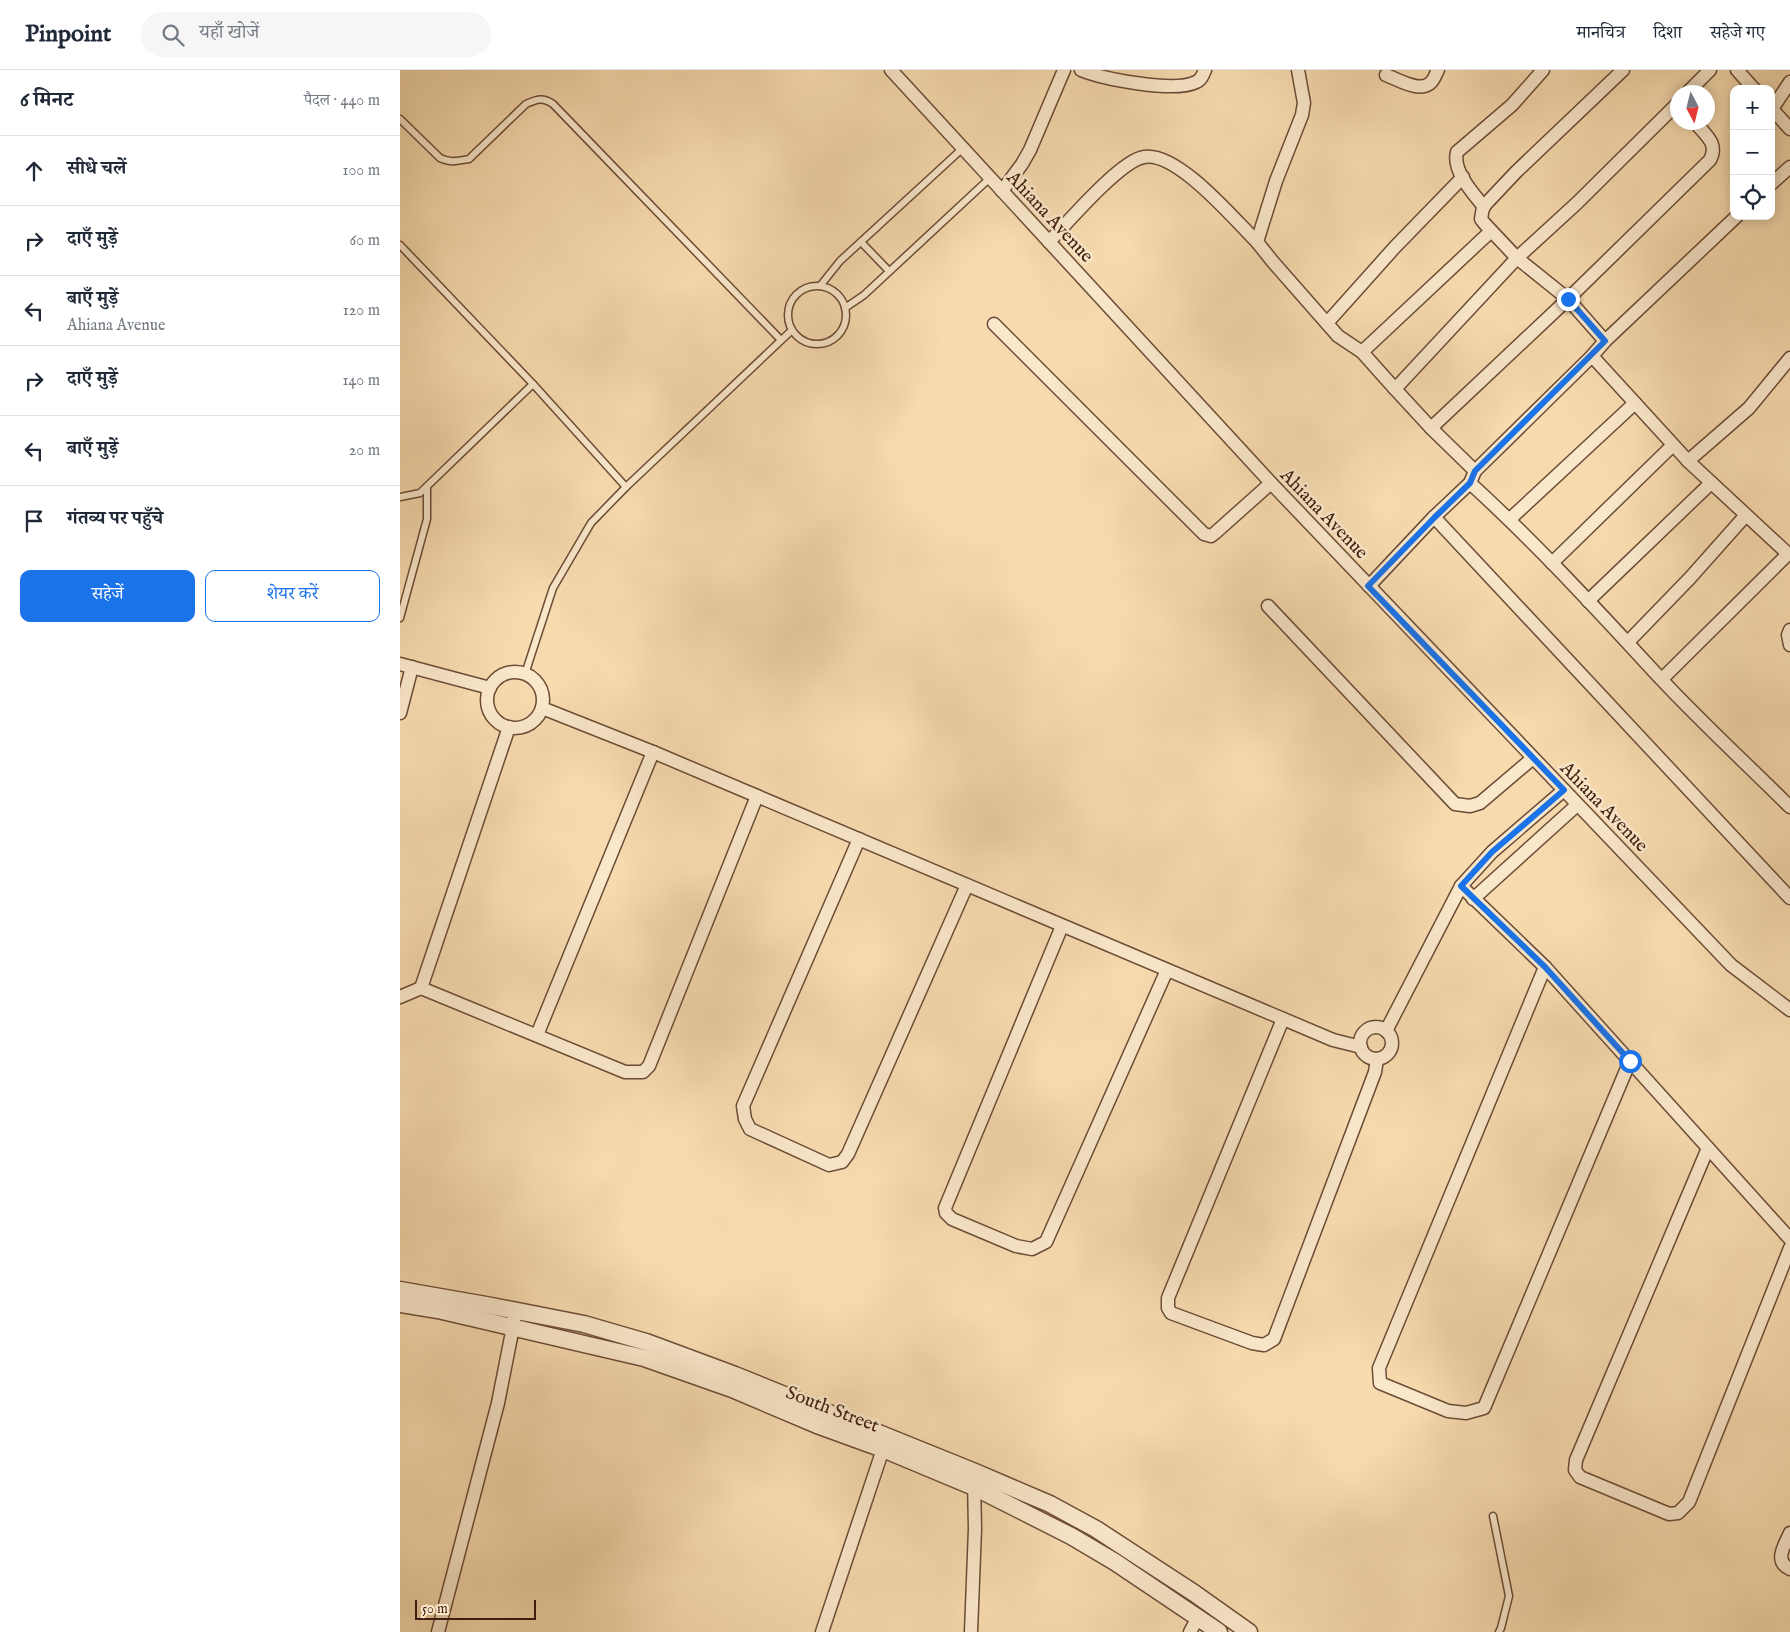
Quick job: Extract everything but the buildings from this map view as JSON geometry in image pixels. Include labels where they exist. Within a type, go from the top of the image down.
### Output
[{"type":"street","name":"Ahiana Avenue","points":[[891,70],[1271,484],[1577,805],[1731,965],[1790,1010]]},
{"type":"street","points":[[1002,191],[1030,150],[1064,70]]},
{"type":"street","points":[[1080,70],[1121,82],[1156,86],[1187,85],[1201,78],[1205,70]]},
{"type":"street","points":[[1257,242],[1276,181],[1302,115],[1304,103],[1298,70]]},
{"type":"street","points":[[1386,75],[1415,86],[1422,86],[1432,82],[1438,70]]},
{"type":"street","points":[[1484,207],[1463,177],[1456,156],[1458,152],[1512,104],[1543,70]]},
{"type":"street","points":[[1605,341],[1568,299],[1517,258],[1490,232],[1482,219],[1481,212],[1516,172],[1623,70]]},
{"type":"street","points":[[1695,85],[1710,70]]},
{"type":"street","points":[[1737,70],[1750,85]]},
{"type":"street","points":[[1775,104],[1790,82]]},
{"type":"street","points":[[1395,389],[1517,258],[1577,203],[1670,111]]},
{"type":"street","points":[[1775,112],[1790,129]]},
{"type":"street","points":[[1431,428],[1568,299],[1710,160],[1714,149],[1712,143],[1701,130]]},
{"type":"street","points":[[1049,242],[1115,173],[1136,159],[1144,156],[1170,162],[1195,180],[1257,242],[1272,262],[1338,336],[1362,352],[1510,519],[1662,680],[1790,807]]},
{"type":"street","points":[[1775,180],[1790,167]]},
{"type":"street","points":[[1327,324],[1395,247],[1463,177]]},
{"type":"street","points":[[1368,586],[1605,341],[1734,220]]},
{"type":"street","points":[[1362,352],[1490,232]]},
{"type":"street","points":[[994,324],[1204,534],[1211,536],[1271,484]]},
{"type":"street","points":[[1592,356],[1688,461],[1788,552],[1662,680]]},
{"type":"street","points":[[1688,461],[1749,408],[1790,358]]},
{"type":"street","points":[[1510,519],[1635,402]]},
{"type":"street","points":[[1552,563],[1673,445]]},
{"type":"street","points":[[1588,601],[1711,483]]},
{"type":"street","points":[[1628,642],[1690,578],[1746,515]]},
{"type":"street","points":[[1434,518],[1790,898]]},
{"type":"street","points":[[1268,606],[1455,804],[1470,806],[1480,803],[1533,758]]},
{"type":"street","points":[[1790,630],[1788,635],[1790,645]]},
{"type":"street","points":[[400,713],[406,665],[490,688]]},
{"type":"street","points":[[515,672],[525,674],[534,679],[541,688],[544,698],[538,717],[529,725],[519,728],[509,728],[500,724],[490,712],[487,698],[490,688],[496,680],[505,674],[515,672]]},
{"type":"street","points":[[542,708],[653,752],[1333,1040],[1360,1046]]},
{"type":"street","points":[[421,988],[509,728]]},
{"type":"street","points":[[537,1035],[653,752]]},
{"type":"street","points":[[1386,1031],[1461,886],[1492,852],[1564,790]]},
{"type":"street","points":[[400,997],[421,988],[625,1072],[643,1072],[649,1066],[757,796]]},
{"type":"street","points":[[1473,899],[1577,805]]},
{"type":"street","points":[[859,839],[744,1106],[745,1119],[750,1129],[829,1165],[842,1162],[848,1154],[967,885]]},
{"type":"street","points":[[1461,886],[1545,967],[1790,1239]]},
{"type":"street","points":[[1062,926],[945,1208],[946,1213],[952,1220],[1016,1246],[1032,1249],[1046,1242],[1168,970]]},
{"type":"street","points":[[1545,967],[1379,1368],[1380,1383],[1448,1411],[1466,1413],[1484,1408],[1630,1061]]},
{"type":"street","points":[[1283,1019],[1168,1298],[1168,1308],[1171,1313],[1252,1343],[1264,1345],[1274,1339],[1375,1072],[1377,1059]]},
{"type":"street","points":[[1376,1027],[1386,1031],[1390,1036],[1391,1048],[1388,1054],[1377,1059],[1366,1056],[1360,1046],[1360,1041],[1366,1031],[1376,1027]]},
{"type":"street","points":[[1708,1148],[1576,1460],[1575,1470],[1580,1477],[1669,1514],[1678,1513],[1689,1502],[1790,1248]]},
{"type":"street","points":[[400,1290],[584,1324],[646,1342],[735,1375],[974,1479],[1050,1504],[1096,1529],[1194,1592],[1249,1632]]},
{"type":"street","name":"South Street","points":[[400,1304],[438,1310],[644,1358],[732,1388],[817,1425],[974,1479],[1115,1562],[1219,1632]]},
{"type":"street","points":[[438,1632],[498,1403],[515,1310]]},
{"type":"street","points":[[822,1632],[883,1449]]},
{"type":"street","points":[[971,1632],[975,1529],[974,1479]]},
{"type":"street","points":[[1790,1533],[1780,1556],[1784,1566],[1790,1569]]},
{"type":"street","points":[[1190,1632],[1198,1618]]},
{"type":"lane","points":[[400,119],[440,158],[458,162],[469,159],[526,104],[546,99],[554,104],[781,340]]},
{"type":"lane","points":[[820,286],[840,261],[962,148]]},
{"type":"lane","points":[[845,308],[864,295],[990,178]]},
{"type":"lane","points":[[861,242],[890,271]]},
{"type":"lane","points":[[400,245],[533,384],[626,487]]},
{"type":"lane","points":[[820,286],[831,289],[840,297],[845,308],[846,320],[842,330],[834,339],[822,344],[810,344],[799,339],[791,330],[787,318],[789,305],[796,294],[807,287],[820,286]]},
{"type":"lane","points":[[525,674],[553,588],[591,523],[626,487],[791,330]]},
{"type":"lane","points":[[400,497],[420,493],[533,384]]},
{"type":"lane","points":[[400,618],[427,519],[427,487]]},
{"type":"lane","points":[[1494,1516],[1509,1596],[1499,1632]]},
{"type":"route","points":[[1568,299],[1605,341],[1475,471],[1470,483],[1368,586],[1564,790],[1492,852],[1461,886],[1545,967],[1630,1061]]}]
